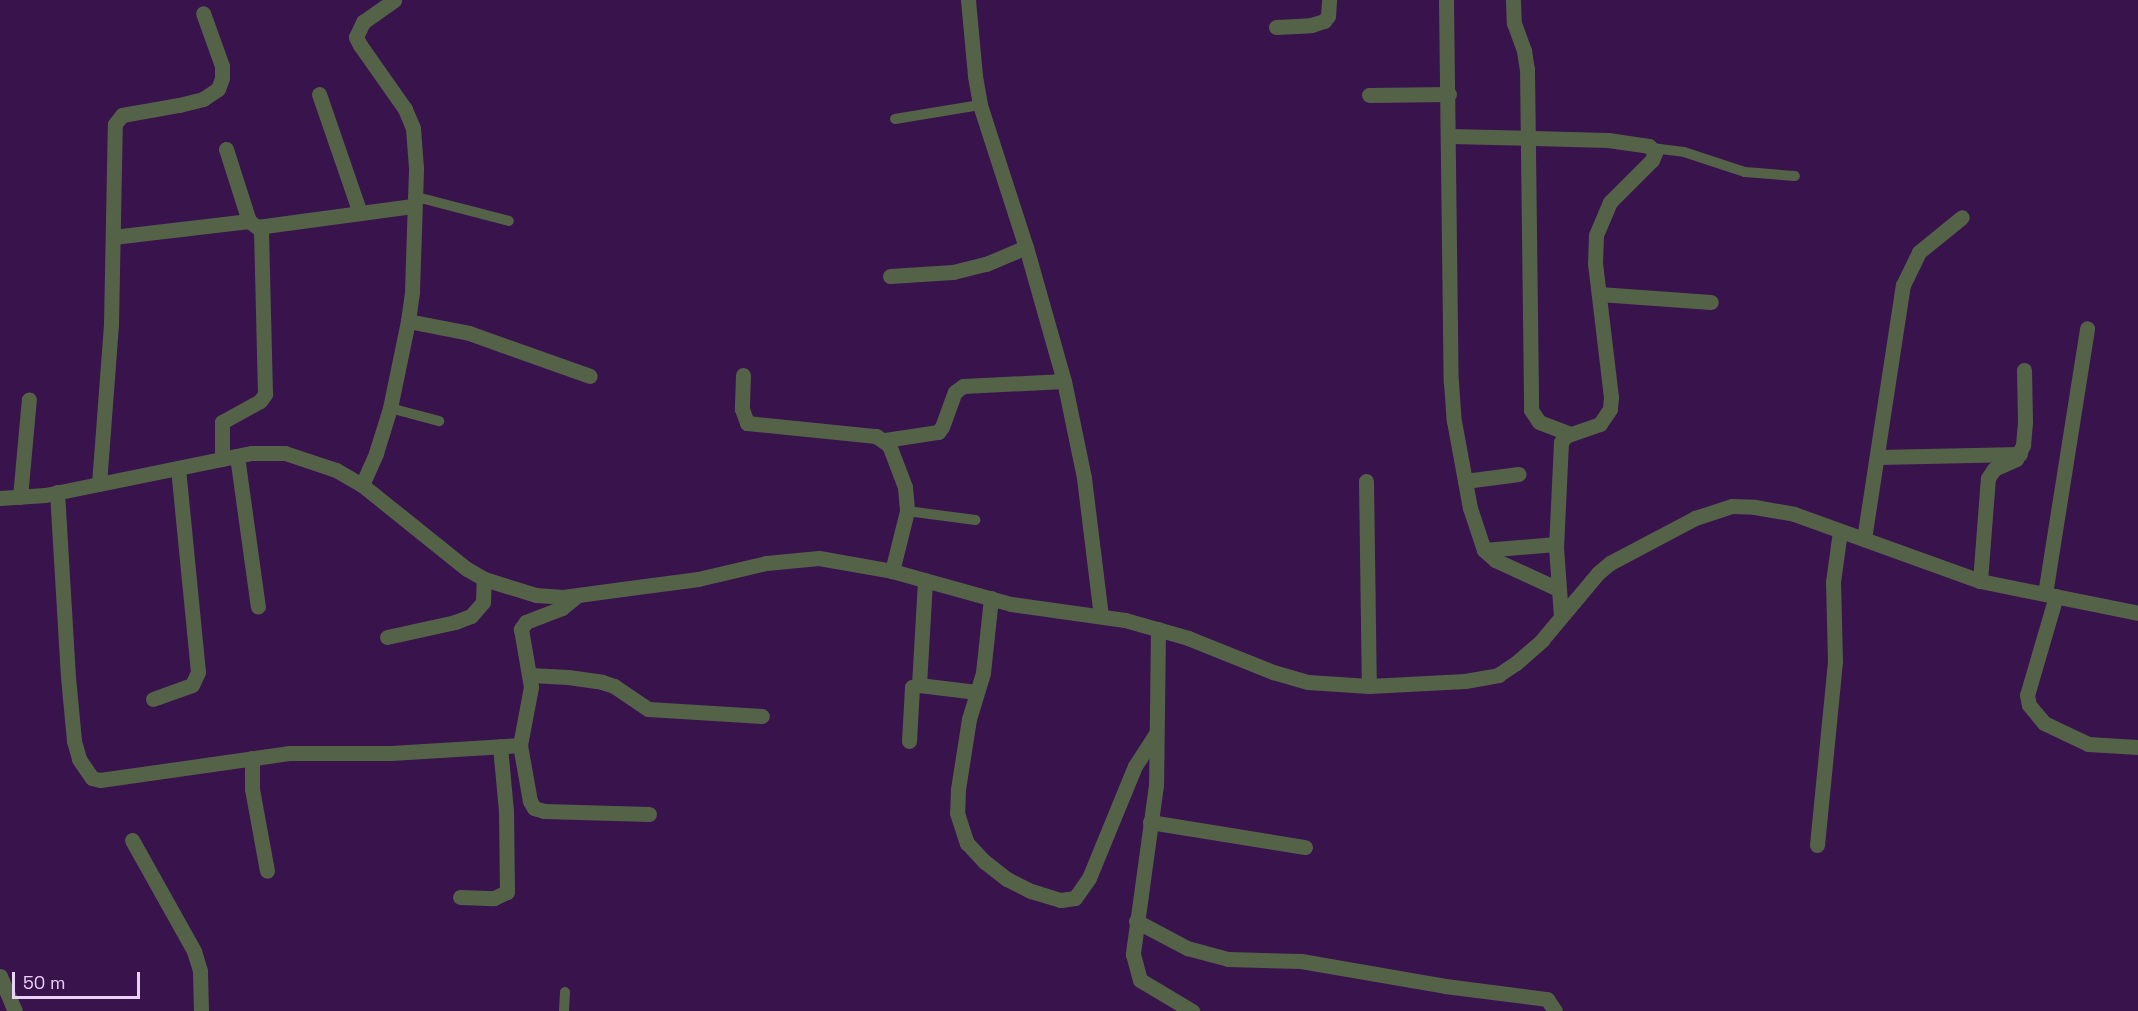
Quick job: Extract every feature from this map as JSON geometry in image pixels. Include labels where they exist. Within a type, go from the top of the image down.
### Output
[{"type":"street","points":[[362,485],[376,453],[390,408],[412,291],[415,136],[410,119],[356,37],[363,22],[394,0]]},
{"type":"street","points":[[968,0],[980,105],[1026,248],[1064,381],[1084,478],[1101,616]]},
{"type":"street","points":[[1276,27],[1311,26],[1324,21],[1328,16],[1329,0]]},
{"type":"street","points":[[1446,0],[1449,94],[1450,382],[1454,421],[1465,481],[1475,525],[1484,550],[1495,560],[1558,589]]},
{"type":"street","points":[[1513,0],[1514,23],[1526,60],[1531,410],[1539,422],[1570,434]]},
{"type":"street","points":[[99,484],[111,324],[112,160],[116,120],[129,114],[203,99],[221,84],[220,57],[203,13]]},
{"type":"street","points":[[319,94],[360,213]]},
{"type":"street","points":[[1369,95],[1449,94]]},
{"type":"street","points":[[1449,136],[1608,140],[1652,148],[1655,153],[1652,160],[1618,193],[1604,212],[1596,235],[1595,248],[1611,397],[1610,409],[1594,428],[1570,434],[1563,439],[1560,445],[1556,544],[1561,616]]},
{"type":"street","points":[[226,149],[255,224],[265,394],[260,401],[222,422],[258,607]]},
{"type":"street","points":[[113,237],[360,213],[413,201]]},
{"type":"street","points":[[1864,539],[1903,285],[1919,252],[1962,217]]},
{"type":"street","points":[[890,276],[952,272],[986,264],[1026,248]]},
{"type":"street","points":[[1599,294],[1712,302]]},
{"type":"street","points":[[408,321],[469,333],[590,376]]},
{"type":"street","points":[[2087,328],[2050,595],[2027,695],[2029,705],[2044,723],[2079,741],[2107,747],[2138,747]]},
{"type":"street","points":[[1980,580],[1988,478],[1994,469],[2010,463],[2020,454],[2025,435],[2024,370]]},
{"type":"street","points":[[743,375],[742,409],[747,423],[876,436],[885,440],[938,432],[955,392],[963,386],[1064,381]]},
{"type":"street","points":[[20,497],[29,399]]},
{"type":"street","points":[[885,440],[905,487],[907,511],[892,571]]},
{"type":"street","points":[[0,498],[57,492],[230,457],[270,451],[285,453],[336,470],[362,485],[442,550],[484,579],[536,595],[549,597],[578,595],[698,579],[766,563],[819,558],[892,571],[991,598],[1048,610],[1101,616],[1158,629],[1188,638],[1273,672],[1308,681],[1369,686],[1465,681],[1498,675],[1516,663],[1542,640],[1598,573],[1610,563],[1716,510],[1732,506],[1755,507],[1794,514],[1980,580],[2138,613]]},
{"type":"street","points":[[1878,457],[2020,454]]},
{"type":"street","points":[[153,699],[192,685],[198,672],[178,468]]},
{"type":"street","points":[[1465,481],[1519,474]]},
{"type":"street","points":[[1366,481],[1369,686]]},
{"type":"street","points":[[57,492],[74,741],[85,772],[92,778],[100,780],[290,753],[391,753],[520,745]]},
{"type":"street","points":[[1817,844],[1833,694],[1835,662],[1833,582],[1840,531]]},
{"type":"street","points":[[1484,550],[1556,544]]},
{"type":"street","points":[[387,638],[471,616],[483,602],[484,579]]},
{"type":"street","points":[[919,686],[925,580]]},
{"type":"street","points":[[578,595],[562,608],[522,625],[521,633],[530,675],[529,701],[520,745],[530,801],[539,810],[649,814]]},
{"type":"street","points":[[991,598],[982,673],[969,719],[958,789],[960,826],[967,843],[1007,879],[1031,891],[1061,900],[1075,898],[1082,891],[1135,766],[1156,734]]},
{"type":"street","points":[[1158,629],[1156,785],[1133,954],[1140,980],[1192,1011]]},
{"type":"street","points":[[530,675],[568,676],[602,682],[614,686],[648,709],[762,716]]},
{"type":"street","points":[[909,741],[912,687],[976,692]]},
{"type":"street","points":[[460,897],[494,898],[507,892],[506,811],[500,746]]},
{"type":"street","points":[[252,758],[251,779],[267,871]]},
{"type":"street","points":[[1150,822],[1305,847]]},
{"type":"street","points":[[132,840],[194,951],[200,971],[201,1011]]},
{"type":"street","points":[[1136,921],[1187,948],[1228,959],[1301,961],[1445,986],[1547,999],[1555,1011]]},
{"type":"street","points":[[0,976],[15,1011]]},
{"type":"lane","points":[[895,118],[980,105]]},
{"type":"lane","points":[[1652,148],[1684,152],[1745,172],[1795,177]]},
{"type":"lane","points":[[413,201],[509,221]]},
{"type":"lane","points":[[390,408],[439,421]]},
{"type":"lane","points":[[907,511],[975,520]]},
{"type":"lane","points":[[564,1011],[565,992]]}]
